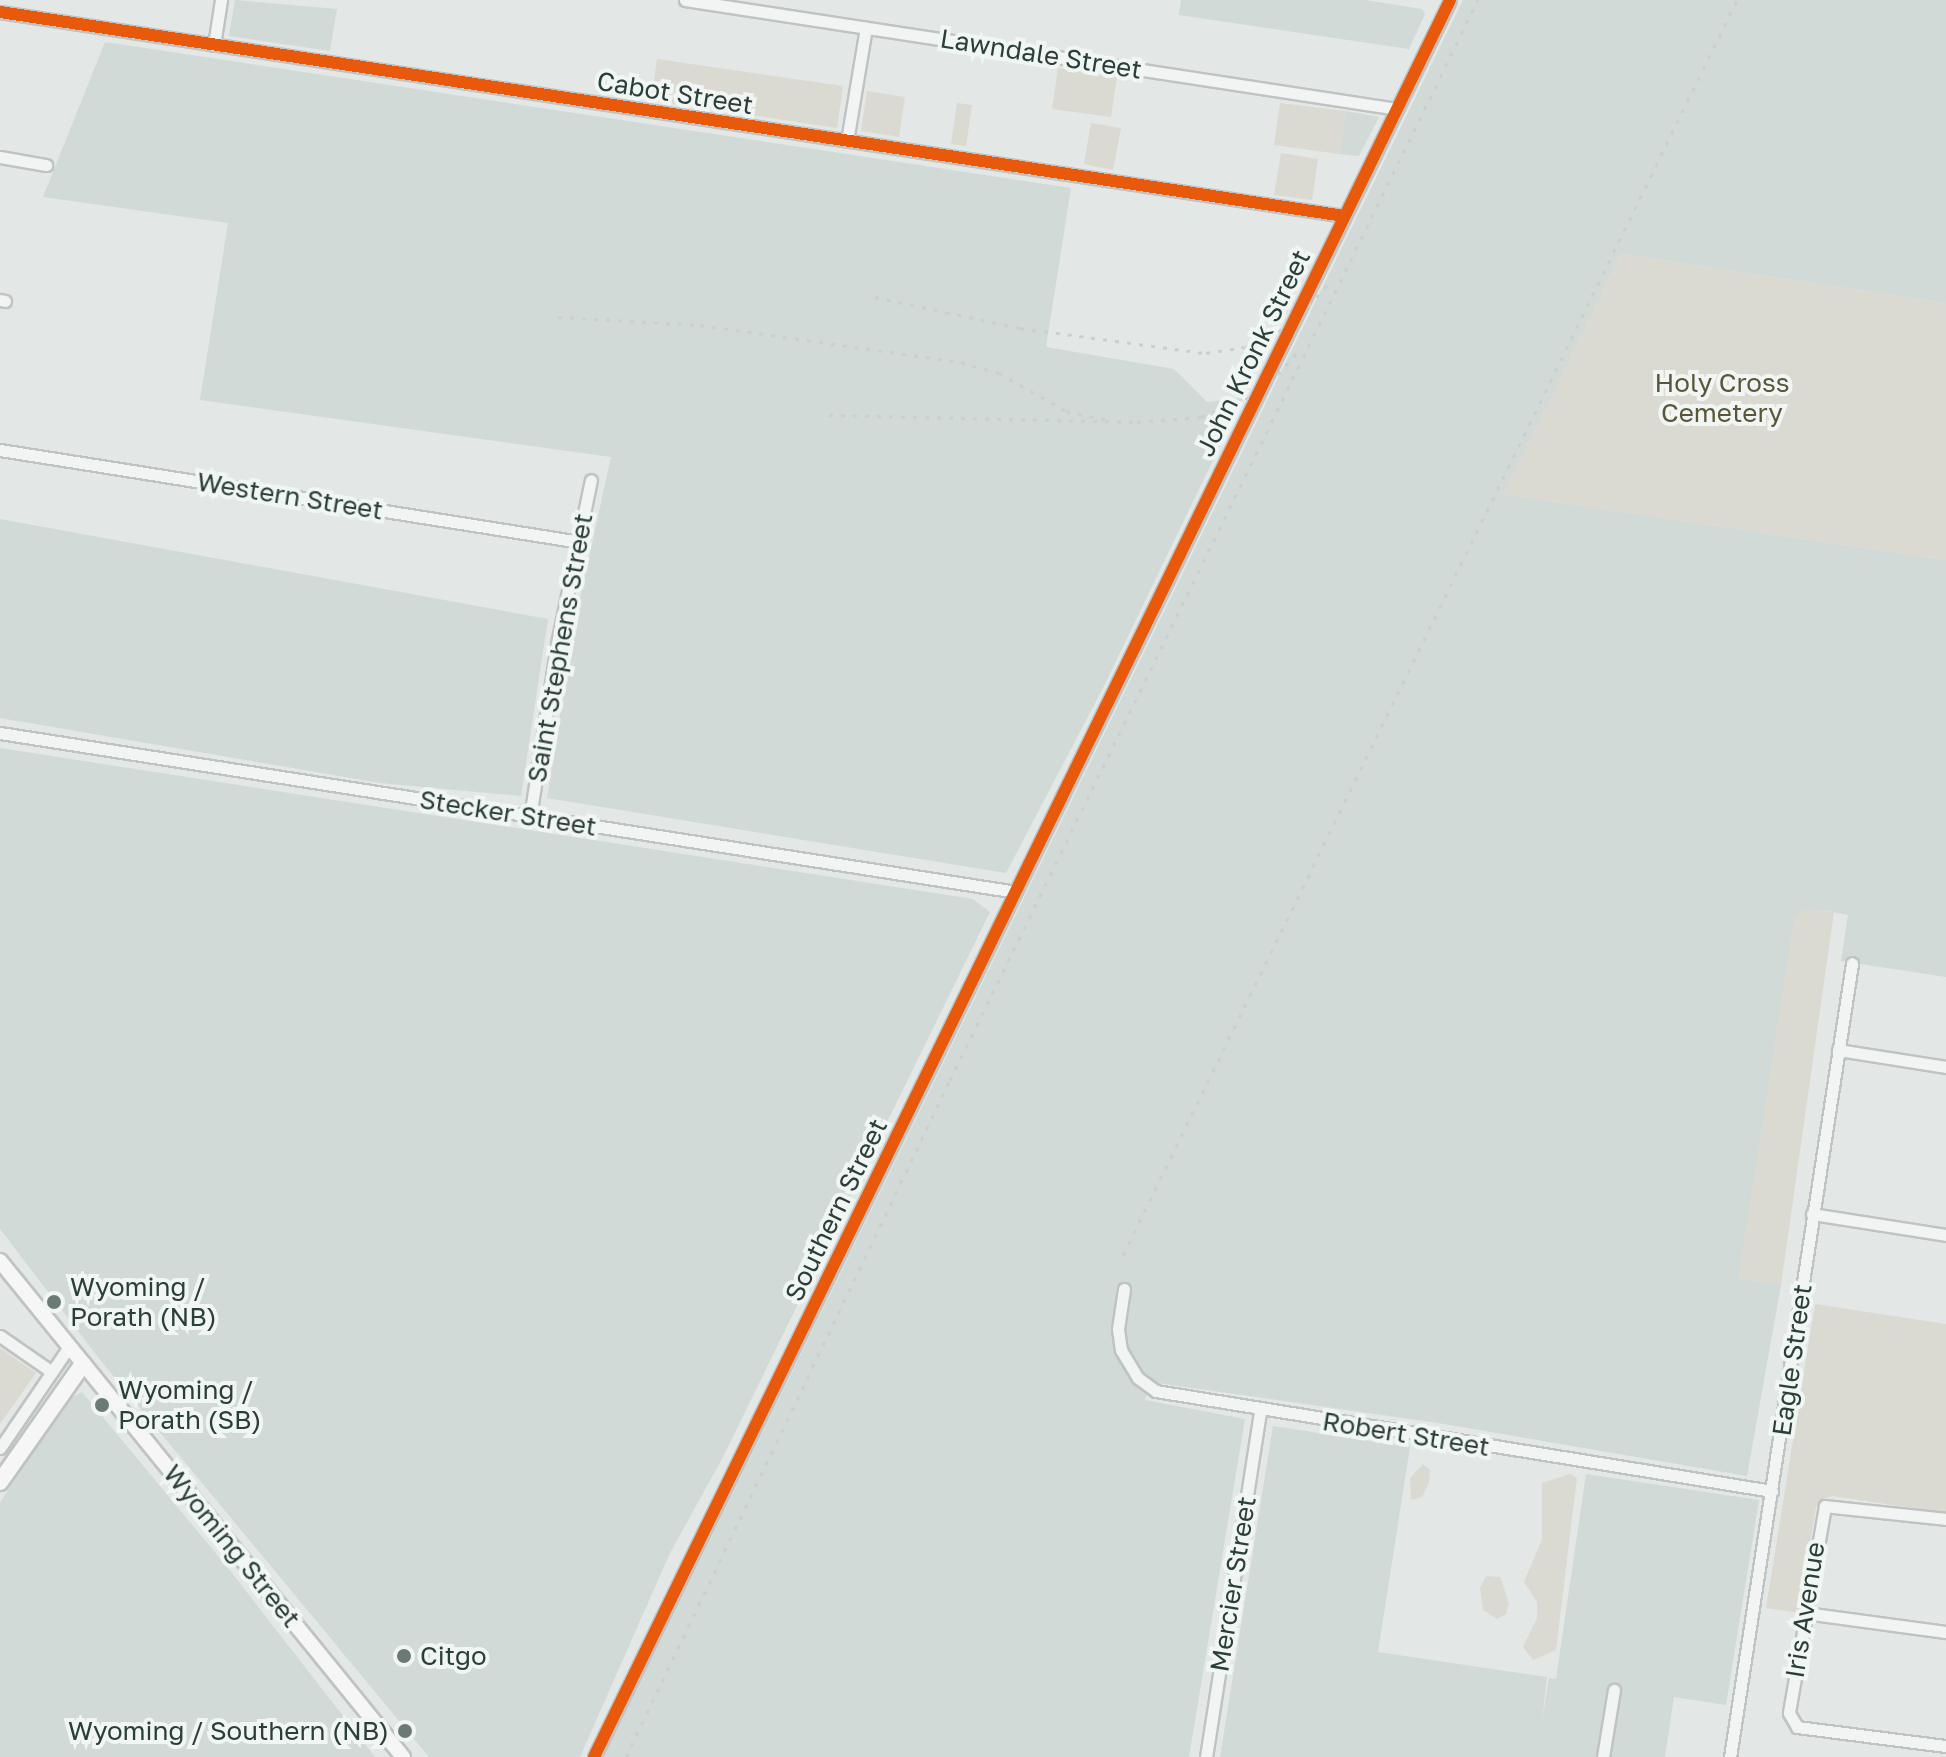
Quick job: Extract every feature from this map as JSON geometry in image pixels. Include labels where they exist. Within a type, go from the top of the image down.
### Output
[{"type":"highway","points":[[0,1482],[83,1364]]},
{"type":"main road","name":"Wyoming Street","points":[[0,1261],[403,1757]]},
{"type":"street","points":[[214,45],[221,0]]},
{"type":"street","name":"Lawndale Street","points":[[685,0],[1397,109]]},
{"type":"street","points":[[776,14],[778,0]]},
{"type":"street","name":"John Kronk Street","points":[[1117,682],[1397,109],[1446,1]]},
{"type":"street","name":"Cabot Street","points":[[0,12],[1344,216]]},
{"type":"street","points":[[847,141],[866,28]]},
{"type":"street","points":[[0,157],[46,165]]},
{"type":"street","name":"Western Street","points":[[0,450],[580,542]]},
{"type":"street","name":"Saint Stephens Street","points":[[530,817],[558,639],[591,480]]},
{"type":"street","name":"Southern Street","points":[[594,1757],[1117,682]]},
{"type":"street","name":"Stecker Street","points":[[0,733],[1016,892]]},
{"type":"street","name":"Eagle Street","points":[[1730,1757],[1852,963]]},
{"type":"street","points":[[1838,1050],[1946,1067]]},
{"type":"street","points":[[1812,1214],[1946,1235]]},
{"type":"street","name":"Robert Street","points":[[1124,1289],[1119,1340],[1143,1383],[1168,1395],[1772,1491]]},
{"type":"street","points":[[0,1336],[52,1372]]},
{"type":"street","points":[[0,1448],[69,1347]]},
{"type":"street","name":"Mercier Street","points":[[1206,1757],[1260,1411]]},
{"type":"street","name":"Iris Avenue","points":[[1946,1519],[1831,1503],[1821,1511],[1791,1721],[1797,1727],[1946,1746]]},
{"type":"street","points":[[1805,1613],[1946,1632]]},
{"type":"street","points":[[1603,1757],[1614,1690]]},
{"type":"shaded area","points":[[235,0],[337,9],[330,51],[229,36]]},
{"type":"shaded area","points":[[1181,0],[1365,0],[1422,9],[1425,14],[1409,49],[1179,15]]},
{"type":"shaded area","points":[[1463,0],[1946,0],[1946,303],[1621,254],[1503,494],[1946,560],[1946,977],[1841,961],[1848,915],[1823,910],[1738,1278],[1781,1285],[1747,1476],[1438,1423],[1150,1382],[1145,1400],[1245,1419],[1189,1757],[604,1757]]},
{"type":"shaded area","points":[[105,42],[1071,188],[1046,347],[1174,369],[1207,402],[1243,398],[1104,686],[1006,873],[547,798],[575,621],[611,457],[200,400],[228,223],[43,197]]},
{"type":"shaded area","points":[[1346,111],[1379,117],[1359,156],[1339,154]]},
{"type":"shaded area","points":[[0,519],[548,619],[521,796],[380,783],[0,718]]},
{"type":"shaded area","points":[[0,748],[973,899],[990,912],[722,1459],[670,1553],[580,1757],[429,1757],[101,1361],[0,1229]]},
{"type":"shaded area","points":[[82,1392],[228,1568],[375,1757],[0,1757],[0,1503],[65,1401]]},
{"type":"shaded area","points":[[1273,1426],[1410,1447],[1378,1652],[1547,1677],[1542,1722],[1549,1678],[1556,1679],[1586,1474],[1759,1500],[1726,1705],[1674,1697],[1665,1757],[1220,1757]]},
{"type":"green space","points":[[657,59],[843,86],[837,128],[651,100]]},
{"type":"green space","points":[[1058,68],[1117,77],[1111,117],[1052,109]]},
{"type":"green space","points":[[867,91],[905,97],[899,137],[861,131]]},
{"type":"green space","points":[[957,103],[972,105],[966,146],[951,144]]},
{"type":"green space","points":[[1280,103],[1346,111],[1339,154],[1274,145]]},
{"type":"green space","points":[[1091,123],[1121,128],[1113,170],[1084,164]]},
{"type":"green space","points":[[1281,153],[1318,159],[1312,200],[1274,195]]},
{"type":"green space","name":"Holy Cross Cemetery","points":[[1621,254],[1946,303],[1946,560],[1502,494]]},
{"type":"green space","points":[[1805,909],[1834,912],[1781,1285],[1738,1278],[1792,931],[1795,917]]},
{"type":"green space","points":[[1815,1304],[1946,1324],[1946,1513],[1832,1496],[1823,1499],[1816,1507],[1799,1613],[1766,1608]]},
{"type":"green space","points":[[0,1348],[36,1373],[0,1424]]},
{"type":"green space","points":[[1423,1464],[1430,1470],[1429,1483],[1422,1497],[1411,1500],[1410,1478]]},
{"type":"green space","points":[[1570,1474],[1577,1478],[1556,1650],[1533,1660],[1523,1647],[1537,1618],[1537,1602],[1524,1582],[1542,1539],[1542,1483]]},
{"type":"green space","points":[[1486,1576],[1500,1577],[1509,1603],[1506,1614],[1497,1619],[1483,1610],[1480,1588]]},
{"type":"railway","points":[[626,1757],[950,1080],[1478,0]]},
{"type":"railway","points":[[1123,1255],[1737,0]]},
{"type":"railway","points":[[875,297],[1020,328],[1206,353],[1245,347],[1292,324],[1332,280]]},
{"type":"railway","points":[[558,317],[700,325],[961,362],[999,373],[1066,411],[1107,420]]},
{"type":"railway","points":[[829,415],[1137,422],[1201,417],[1261,392],[1297,353]]},
{"type":"cycle path","points":[[594,1757],[1450,0]]},
{"type":"cycle path","points":[[0,12],[1344,216]]},
{"type":"place","name":"Wyoming / Porath (NB)","points":[[54,1302]]},
{"type":"place","name":"Wyoming / Porath (SB)","points":[[102,1405]]},
{"type":"place","name":"Citgo","points":[[404,1656]]},
{"type":"place","name":"Wyoming / Southern (NB)","points":[[405,1731]]}]
